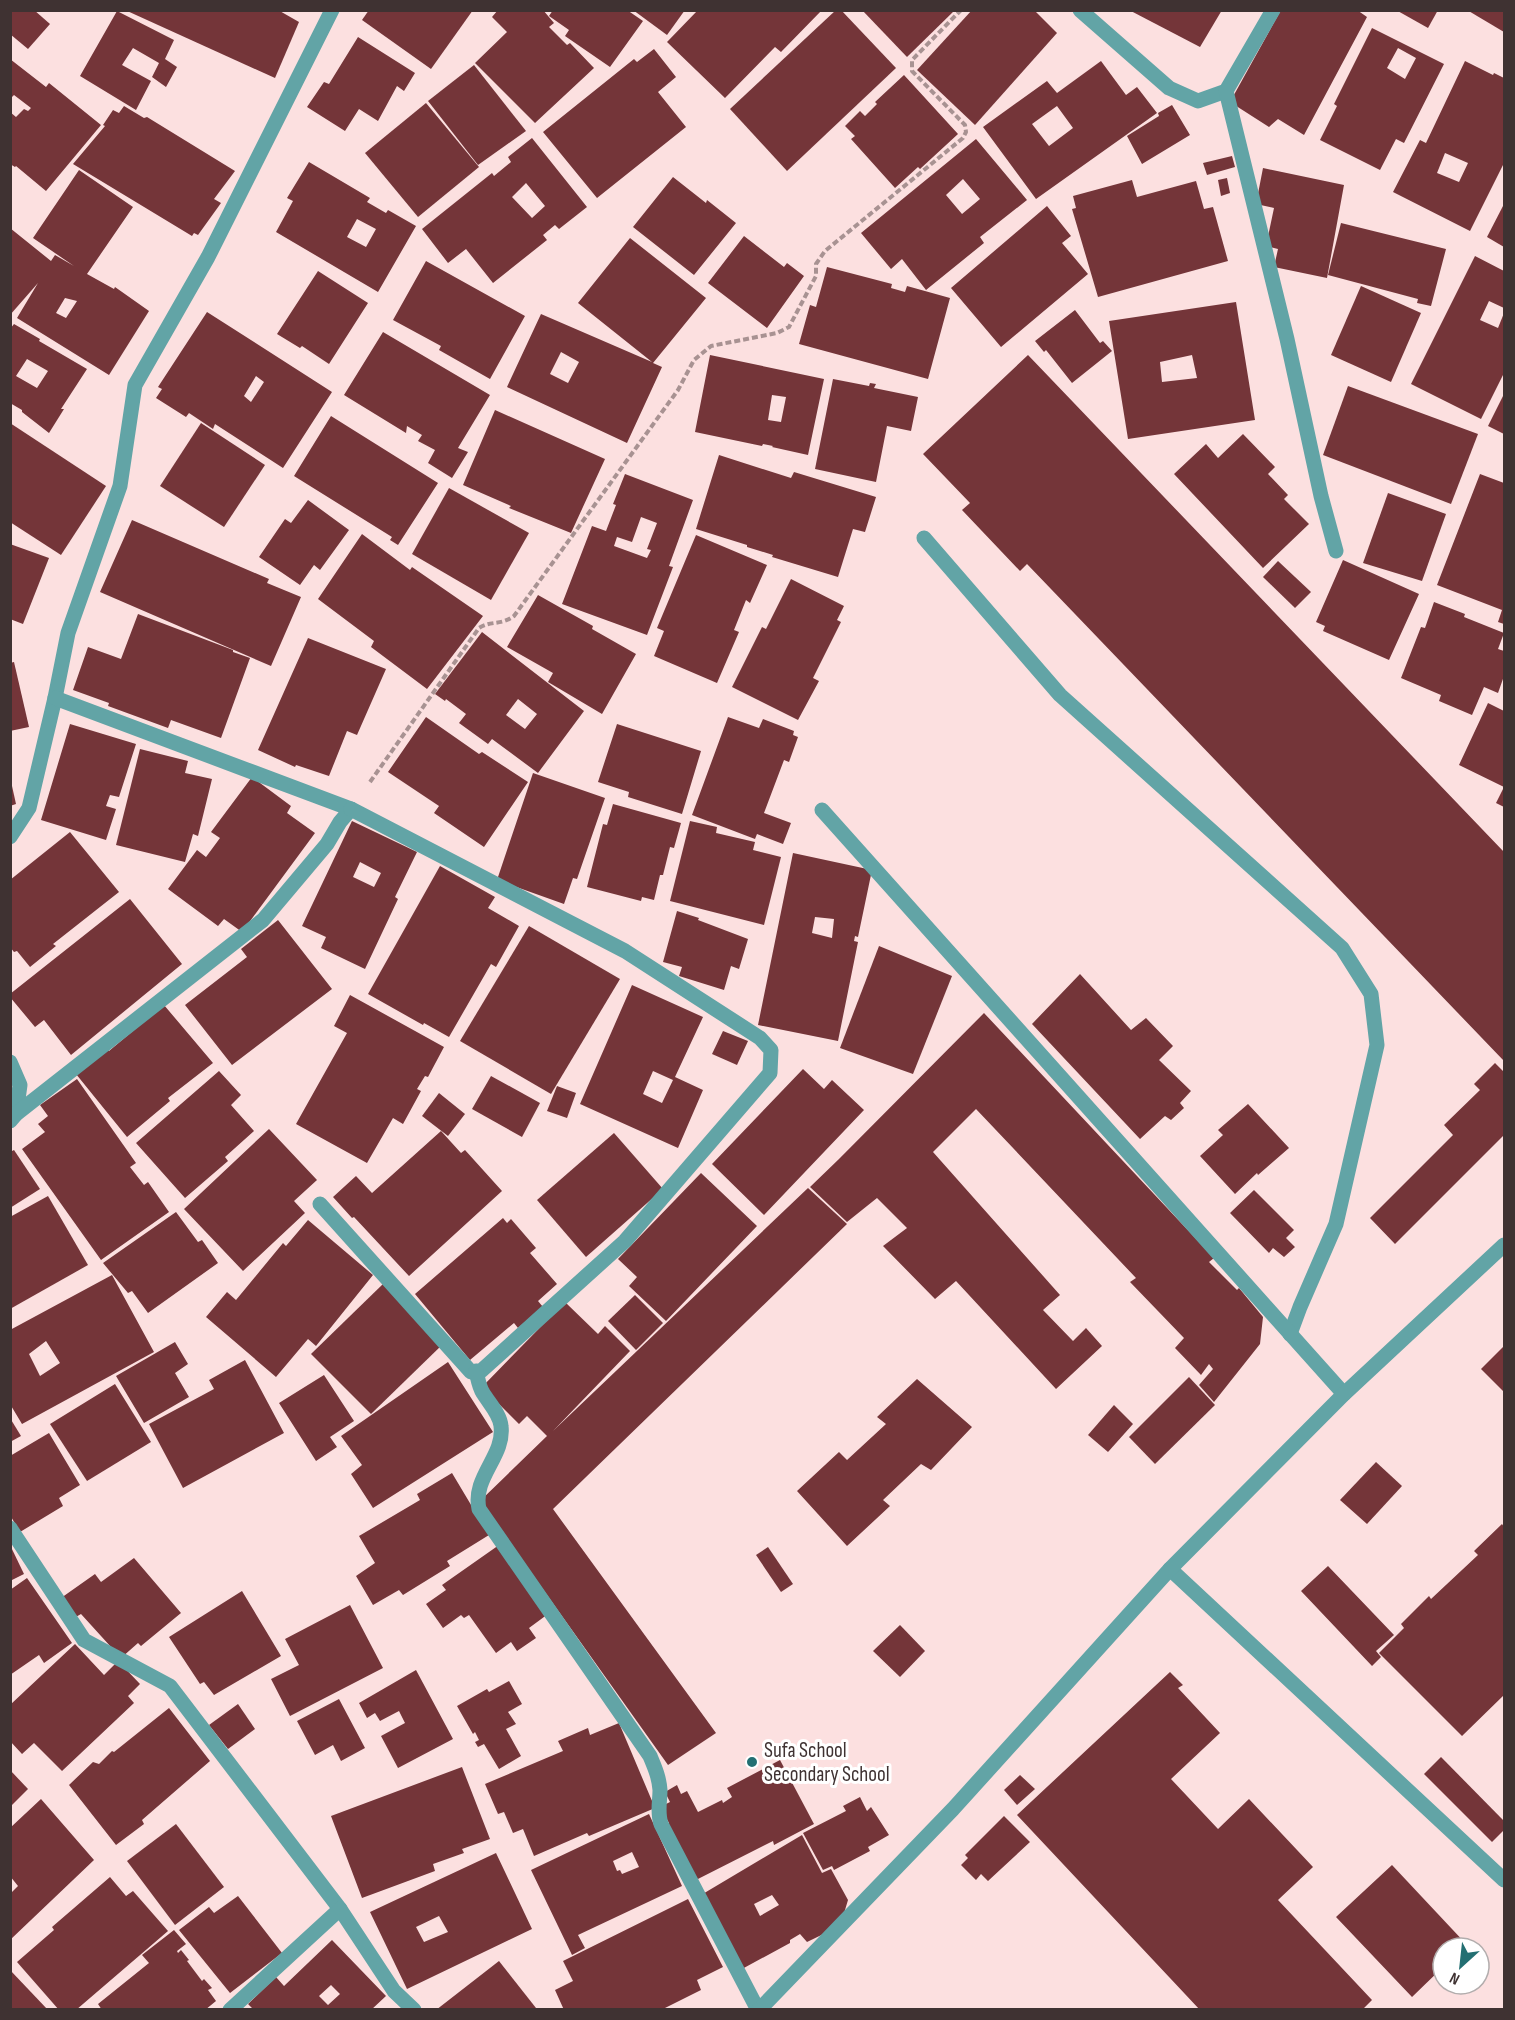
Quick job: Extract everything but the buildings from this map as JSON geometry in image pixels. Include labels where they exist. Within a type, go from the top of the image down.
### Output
[{"type":"street","points":[[10,837],[29,808],[68,633],[120,486],[135,385],[208,257],[332,10]]},
{"type":"street","points":[[1080,10],[1169,87],[1198,101],[1226,91],[1273,10]]},
{"type":"street","points":[[1226,91],[1287,339],[1320,496],[1336,551]]},
{"type":"street","points":[[924,537],[1060,695],[1342,948],[1371,994],[1377,1045],[1336,1224],[1290,1334]]},
{"type":"street","points":[[55,698],[351,809],[625,951],[760,1038],[771,1050],[770,1073],[625,1241],[481,1371],[471,1372],[437,1331],[320,1204]]},
{"type":"street","points":[[13,1118],[263,920],[327,844],[351,809]]},
{"type":"street","points":[[822,810],[1344,1394]]},
{"type":"street","points":[[10,1062],[20,1085],[13,1118]]},
{"type":"street","points":[[476,1371],[482,1391],[501,1424],[501,1442],[483,1478],[477,1497],[479,1509],[650,1756],[658,1775],[660,1789],[658,1815],[661,1824],[758,2010],[953,1809],[1170,1569],[1344,1394],[1504,1245]]},
{"type":"street","points":[[10,1528],[84,1640],[170,1686],[340,1909],[394,1991],[414,2010]]},
{"type":"street","points":[[1170,1569],[1504,1880]]},
{"type":"street","points":[[230,2010],[340,1909]]},
{"type":"path","points":[[351,809],[479,628],[486,624],[503,623],[514,616],[678,390],[694,360],[711,346],[777,333],[789,327],[816,276],[816,264],[825,251],[963,138],[966,132],[965,126],[912,71],[911,65],[912,60],[961,10]]},
{"type":"place","name":"Sufa School Secondary School","points":[[752,1762]]}]
